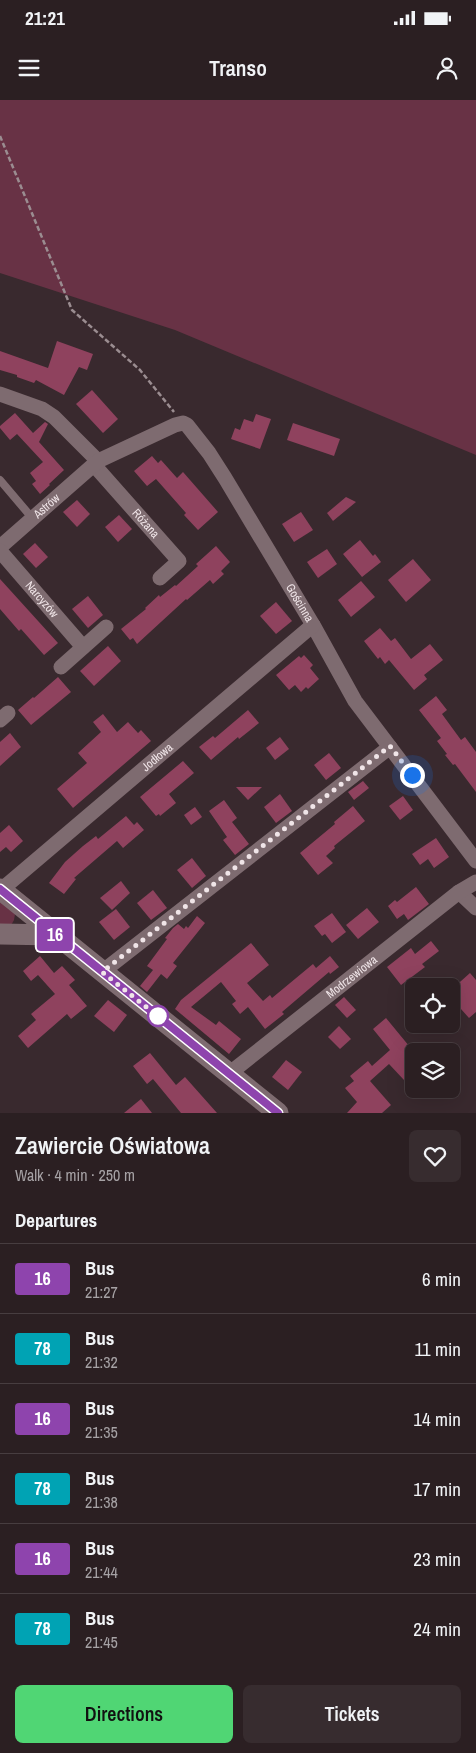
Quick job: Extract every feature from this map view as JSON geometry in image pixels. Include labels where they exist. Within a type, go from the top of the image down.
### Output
[{"type":"street","name":"Różana","points":[[0,394],[42,409],[54,417],[96,463],[180,561],[160,578]]},
{"type":"street","points":[[96,463],[175,425],[183,424]]},
{"type":"street","name":"Gościnna","points":[[183,424],[191,430],[217,465],[313,625],[345,684],[476,862]]},
{"type":"street","name":"Astrów","points":[[0,547],[96,463]]},
{"type":"street","name":"Narcyzów","points":[[0,551],[83,647]]},
{"type":"street","name":"Jodłowa","points":[[0,889],[313,625]]},
{"type":"street","points":[[61,667],[106,627]]},
{"type":"street","points":[[102,972],[390,746]]},
{"type":"street","name":"Modrzewiowa","points":[[230,1074],[458,892],[476,882]]},
{"type":"street","points":[[0,889],[278,1113]]},
{"type":"street","points":[[458,892],[476,908]]},
{"type":"street","points":[[0,934],[55,934]]},
{"type":"lane","points":[[0,480],[33,519]]},
{"type":"path","points":[[0,136],[72,310],[140,370],[183,424]]},
{"type":"shaded area","points":[[0,100],[476,100],[476,455],[175,330],[0,273]]},
{"type":"shaded area","points":[[0,899],[15,914],[10,927],[0,928]]},
{"type":"building","points":[[57,341],[93,354],[87,370],[79,367],[64,395],[36,380],[34,383],[0,370],[0,351],[48,368]]},
{"type":"building","points":[[92,390],[118,419],[103,433],[76,404]]},
{"type":"building","points":[[15,413],[33,433],[45,422],[48,424],[39,442],[64,470],[40,494],[32,484],[36,481],[30,473],[43,462],[17,434],[10,440],[0,428]]},
{"type":"building","points":[[256,414],[271,419],[260,449],[231,439],[235,428],[240,430],[244,419],[253,422]]},
{"type":"building","points":[[293,423],[340,439],[334,456],[287,440]]},
{"type":"building","points":[[152,456],[158,463],[161,460],[177,478],[183,472],[218,512],[198,530],[184,515],[186,513],[156,479],[147,486],[134,471]]},
{"type":"building","points":[[346,497],[356,502],[333,521],[327,513]]},
{"type":"building","points":[[77,500],[90,514],[77,527],[63,512]]},
{"type":"building","points":[[301,512],[313,530],[294,542],[282,524]]},
{"type":"building","points":[[119,515],[132,529],[118,542],[105,527]]},
{"type":"building","points":[[360,540],[373,556],[375,554],[381,562],[362,577],[343,554]]},
{"type":"building","points":[[35,543],[48,557],[36,568],[23,554]]},
{"type":"building","points":[[216,546],[230,562],[221,571],[224,574],[213,584],[210,580],[186,599],[137,644],[133,638],[130,640],[121,629],[146,609],[159,595],[160,597],[176,586]]},
{"type":"building","points":[[327,549],[337,564],[318,578],[307,562]]},
{"type":"building","points":[[413,559],[431,580],[406,602],[388,580]]},
{"type":"building","points":[[0,579],[58,643],[44,655],[0,609]]},
{"type":"building","points":[[361,581],[375,597],[351,617],[338,600]]},
{"type":"building","points":[[88,596],[103,615],[88,628],[72,609]]},
{"type":"building","points":[[276,602],[292,621],[276,634],[260,616]]},
{"type":"building","points":[[380,628],[391,641],[395,638],[411,659],[430,644],[443,660],[424,675],[427,679],[414,690],[389,660],[385,664],[380,657],[378,659],[364,641]]},
{"type":"building","points":[[108,646],[121,661],[94,686],[80,671]]},
{"type":"building","points":[[304,655],[313,665],[310,668],[319,679],[308,689],[306,687],[301,692],[295,685],[289,690],[276,675],[299,656],[301,658]]},
{"type":"building","points":[[58,677],[71,692],[31,725],[18,710]]},
{"type":"building","points":[[436,696],[447,710],[442,714],[461,740],[465,737],[476,752],[476,792],[455,764],[453,765],[445,755],[447,754],[437,741],[441,738],[419,710]]},
{"type":"building","points":[[248,710],[259,723],[239,739],[238,737],[211,760],[199,747],[213,736],[215,738]]},
{"type":"building","points":[[103,714],[117,732],[128,722],[138,733],[141,730],[151,741],[73,808],[57,789],[87,763],[78,753],[101,732],[93,722]]},
{"type":"building","points":[[10,733],[21,747],[0,766],[0,742]]},
{"type":"building","points":[[280,737],[289,749],[275,760],[266,748]]},
{"type":"building","points":[[329,753],[341,768],[326,780],[314,765]]},
{"type":"building","points":[[183,761],[194,773],[169,794],[176,803],[160,816],[159,814],[156,816],[140,797]]},
{"type":"building","points":[[363,781],[369,788],[354,800],[348,792]]},
{"type":"building","points":[[236,787],[262,787],[248,800]]},
{"type":"building","points":[[280,794],[292,811],[276,823],[264,807]]},
{"type":"building","points":[[403,796],[413,810],[400,820],[389,806]]},
{"type":"building","points":[[224,800],[237,818],[232,822],[249,844],[235,855],[223,840],[227,837],[209,811]]},
{"type":"building","points":[[353,806],[365,821],[334,846],[335,848],[326,856],[333,863],[318,875],[300,853],[335,824],[334,822]]},
{"type":"building","points":[[195,807],[202,817],[191,825],[184,815]]},
{"type":"building","points":[[126,816],[134,825],[137,822],[144,830],[123,848],[117,841],[74,878],[76,879],[64,894],[49,883],[65,862],[83,846],[96,836],[98,839]]},
{"type":"building","points":[[9,825],[23,841],[11,852],[6,847],[0,852],[0,833]]},
{"type":"building","points":[[436,838],[449,857],[434,868],[428,859],[420,865],[412,854]]},
{"type":"building","points":[[192,858],[206,876],[192,888],[177,870]]},
{"type":"building","points":[[121,881],[130,893],[112,910],[100,898]]},
{"type":"building","points":[[416,887],[429,904],[408,920],[404,914],[397,919],[388,906],[395,900],[397,902]]},
{"type":"building","points":[[153,890],[167,908],[151,920],[137,903]]},
{"type":"building","points":[[367,908],[379,922],[358,939],[346,925]]},
{"type":"building","points":[[116,909],[130,927],[114,940],[99,922]]},
{"type":"building","points":[[332,913],[346,932],[332,943],[325,934],[322,936],[314,926]]},
{"type":"building","points":[[197,916],[205,923],[173,963],[177,966],[167,979],[161,974],[147,992],[140,986],[153,970],[147,966],[167,939],[165,938],[178,924],[184,929],[186,926],[188,928]]},
{"type":"building","points":[[431,941],[439,951],[422,964],[425,967],[410,978],[405,978],[405,982],[401,985],[387,967],[411,948],[415,954]]},
{"type":"building","points":[[251,943],[269,965],[247,983],[263,1001],[270,995],[272,998],[313,964],[316,968],[330,956],[339,967],[330,974],[329,972],[265,1029],[248,1007],[240,1014],[232,1004],[236,1001],[221,982],[191,1007],[216,1025],[219,1021],[241,1039],[229,1054],[175,1009],[181,1000]]},
{"type":"building","points":[[40,956],[54,973],[62,966],[75,980],[69,985],[87,1006],[71,1019],[67,1014],[28,1048],[18,1036],[36,1020],[31,1014],[55,994],[38,975],[31,981],[23,971]]},
{"type":"building","points":[[470,973],[476,980],[476,1012],[469,1018],[460,1008],[460,982]]},
{"type":"building","points":[[344,997],[356,1010],[347,1018],[335,1005]]},
{"type":"building","points":[[108,1000],[127,1015],[114,1032],[94,1016]]},
{"type":"building","points":[[386,1018],[407,1043],[405,1043],[405,1079],[389,1064],[370,1081],[391,1105],[382,1113],[347,1113],[357,1102],[345,1088],[354,1081],[350,1076],[368,1061],[372,1066],[390,1050],[373,1029]]},
{"type":"building","points":[[339,1026],[351,1039],[340,1049],[328,1037]]},
{"type":"building","points":[[150,1053],[176,1085],[185,1077],[217,1113],[181,1113],[153,1079],[147,1084],[133,1066]]},
{"type":"building","points":[[286,1060],[302,1072],[288,1090],[272,1077]]},
{"type":"building","points":[[141,1099],[152,1113],[124,1113]]},
{"type":"bus line","name":"16","points":[[0,889],[278,1113]]},
{"type":"route","points":[[158,1016],[102,972],[390,746],[412,775]]}]
